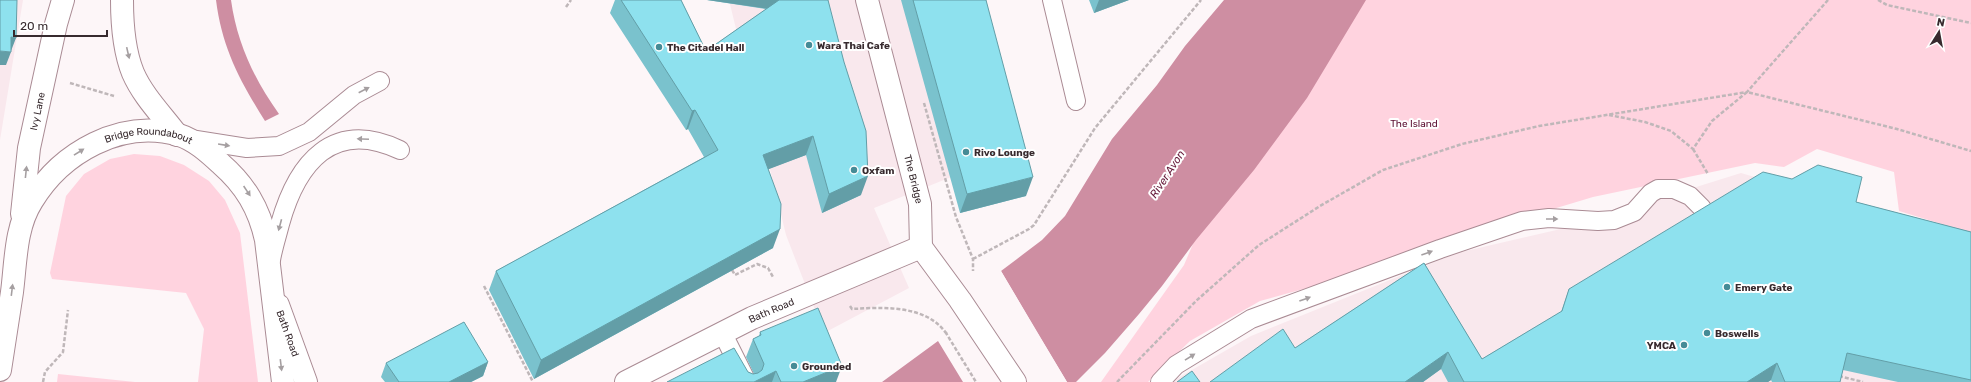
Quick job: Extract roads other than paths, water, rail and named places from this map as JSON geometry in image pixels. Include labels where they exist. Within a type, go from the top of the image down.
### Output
[{"type":"main road","name":"Ivy Lane","points":[[20,225],[29,148],[44,76],[63,0]]},
{"type":"main road","points":[[122,0],[126,43],[133,72],[140,86],[182,137]]},
{"type":"main road","name":"The Bridge","points":[[868,0],[920,204],[921,248]]},
{"type":"main road","name":"Bridge Roundabout","points":[[0,370],[4,318],[20,225],[32,201],[55,171],[66,160],[87,147],[106,139],[132,132],[147,131],[182,137],[203,148],[243,185],[253,200],[264,228],[283,382]]},
{"type":"main road","points":[[921,248],[960,300],[1015,382]]},
{"type":"main road","name":"Bath Road","points":[[626,382],[722,332],[832,284],[921,248]]},
{"type":"main road","name":"Bath Road","points":[[270,279],[306,382]]},
{"type":"lane","points":[[1052,0],[1076,101]]},
{"type":"lane","points":[[182,137],[247,148],[279,146],[309,132],[354,95],[380,81]]},
{"type":"lane","points":[[270,279],[272,255],[284,208],[292,189],[313,159],[322,151],[333,145],[348,140],[376,140],[400,150]]},
{"type":"lane","points":[[1160,382],[1176,366],[1251,319],[1440,249],[1522,221],[1549,218],[1598,221],[1614,220],[1634,212],[1652,193],[1658,189],[1674,189],[1690,196],[1702,208]]},
{"type":"lane","points":[[722,332],[747,382]]},
{"type":"water","points":[[216,0],[231,0],[242,46],[254,74],[279,114],[265,121],[233,64],[223,34]]},
{"type":"water","name":"River Avon","points":[[1224,0],[1366,0],[1307,98],[1254,170],[1196,240],[1162,286],[1105,353],[1076,382],[1067,382],[1001,271],[1042,240],[1065,216],[1112,139],[1157,85],[1185,46]]},
{"type":"water","points":[[938,341],[963,382],[882,382]]},
{"type":"place","name":"Wara Thai Cafe","points":[[809,45]]},
{"type":"place","name":"The Citadel Hall","points":[[659,47]]},
{"type":"place","name":"Rivo Lounge","points":[[966,152]]},
{"type":"place","name":"Oxfam","points":[[854,170]]},
{"type":"place","name":"Emery Gate","points":[[1727,287]]},
{"type":"place","name":"Boswells","points":[[1707,333]]},
{"type":"place","name":"YMCA","points":[[1684,345]]},
{"type":"place","name":"Grounded","points":[[794,366]]},
{"type":"park label","name":"The Island","points":[[1414,123]]}]
